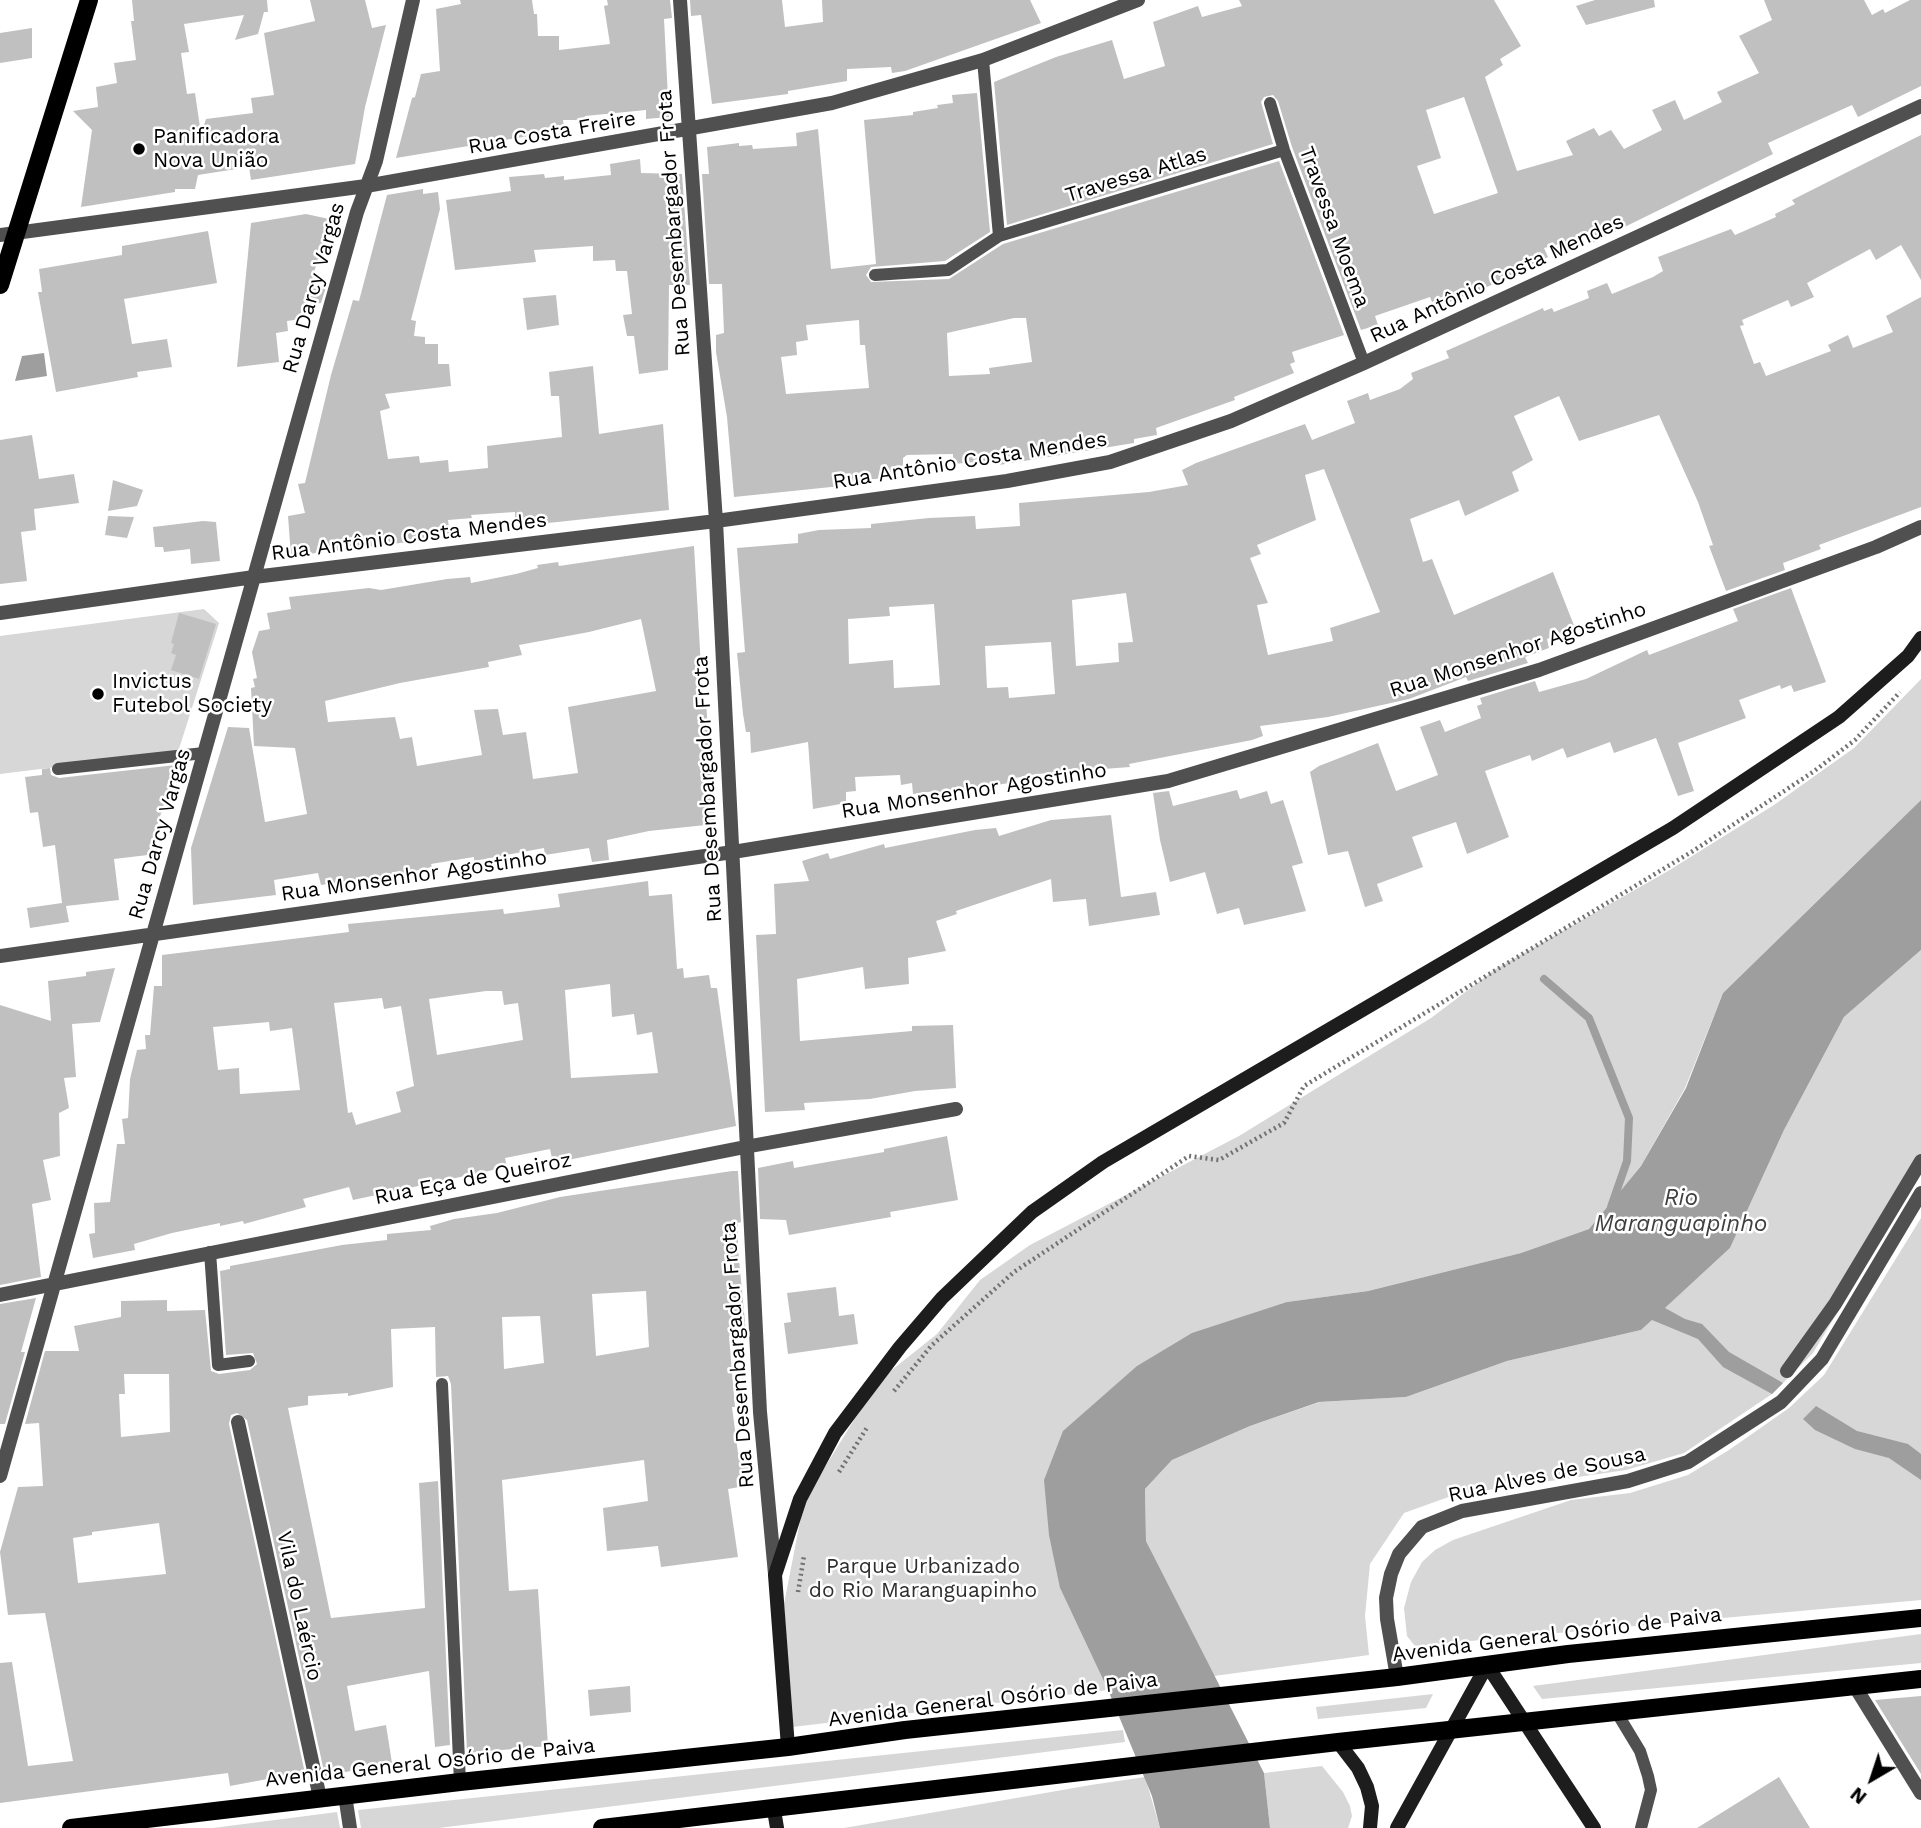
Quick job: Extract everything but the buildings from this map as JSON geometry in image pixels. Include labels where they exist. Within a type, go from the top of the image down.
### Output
[{"type":"main road","points":[[0,285],[8,234],[89,0]]},
{"type":"main road","points":[[788,1747],[775,1575],[800,1499],[835,1433],[900,1347],[942,1298],[1032,1212],[1103,1162],[1673,828],[1839,717],[1908,656],[1921,638]]},
{"type":"main road","name":"Avenida General Osório de Paiva","points":[[71,1828],[788,1747],[905,1730],[1921,1618]]},
{"type":"main road","points":[[1397,1828],[1486,1665],[1527,1723],[1594,1828]]},
{"type":"main road","points":[[602,1828],[1338,1742],[1921,1679]]},
{"type":"main road","points":[[1338,1742],[1358,1768],[1367,1787],[1372,1806],[1370,1828]]},
{"type":"main road","points":[[774,1810],[777,1828]]},
{"type":"street","name":"Rua Darcy Vargas","points":[[0,1476],[366,186],[376,161],[413,0]]},
{"type":"street","name":"Rua Desembargador Frota","points":[[680,0],[716,521],[760,1412],[775,1575]]},
{"type":"street","name":"Rua Costa Freire","points":[[8,234],[366,186],[832,103],[983,60],[1138,0]]},
{"type":"street","name":"Rua Antônio Costa Mendes","points":[[0,613],[254,578],[716,521],[1007,481],[1110,462],[1231,421],[1364,363],[1921,106]]},
{"type":"street","name":"Rua Monsenhor Agostinho","points":[[0,956],[733,852],[1195,775],[1539,670],[1876,547],[1921,527]]},
{"type":"street","name":"Rua Eça de Queiroz","points":[[0,1295],[745,1147],[956,1109]]},
{"type":"street","points":[[1787,1371],[1835,1304],[1921,1161]]},
{"type":"street","name":"Rua Alves de Sousa","points":[[1398,1677],[1387,1619],[1386,1598],[1399,1554],[1422,1527],[1462,1511],[1628,1481],[1657,1473],[1688,1462],[1769,1410],[1822,1359],[1921,1192]]},
{"type":"street","name":"Vila do Laércio","points":[[238,1422],[320,1798]]},
{"type":"street","points":[[1854,1685],[1921,1793]]},
{"type":"street","points":[[345,1795],[350,1828]]},
{"type":"lane","points":[[983,60],[999,236]]},
{"type":"lane","name":"Travessa Moema","points":[[1270,103],[1284,150],[1364,363]]},
{"type":"lane","name":"Travessa Atlas","points":[[875,275],[948,270],[999,236],[1284,150]]},
{"type":"lane","points":[[58,769],[204,753]]},
{"type":"lane","points":[[210,1252],[218,1365],[248,1361]]},
{"type":"lane","points":[[442,1384],[460,1782]]},
{"type":"lane","points":[[1617,1713],[1640,1751],[1651,1790],[1641,1828]]},
{"type":"path","points":[[891,1395],[932,1345],[1014,1272],[1189,1156],[1219,1160],[1284,1123],[1304,1086],[1693,851],[1813,772],[1855,740],[1902,690]]},
{"type":"path","points":[[838,1473],[874,1415]]},
{"type":"path","points":[[797,1594],[806,1544]]},
{"type":"green space","name":"Invictus Futebol Society","points":[[204,609],[219,623],[178,752],[0,774],[0,636]]},
{"type":"green space","name":"Parque Urbanizado do Rio Maranguapinho","points":[[1921,679],[1921,800],[1723,993],[1685,1088],[1641,1166],[1589,1229],[1521,1253],[1368,1291],[1287,1302],[1060,1588],[1108,1690],[792,1727],[784,1604],[804,1501],[854,1420],[888,1373],[937,1334],[980,1280],[1030,1245],[1239,1136],[1431,1018],[1496,969],[1668,871],[1774,805],[1854,748]]},
{"type":"green space","points":[[1921,950],[1921,1173],[1813,1353],[1772,1394],[1684,1453],[1626,1470],[1454,1495],[1404,1513],[1370,1564],[1365,1616],[1369,1655],[1214,1676],[1146,1541],[1145,1489],[1172,1460],[1250,1426],[1320,1402],[1406,1397],[1507,1361],[1641,1330],[1730,1248],[1784,1130],[1844,1017]]},
{"type":"green space","points":[[1921,1218],[1921,1600],[1415,1646],[1407,1636],[1404,1608],[1411,1582],[1422,1562],[1435,1550],[1453,1540],[1571,1500],[1630,1493],[1688,1475],[1729,1450],[1789,1408],[1824,1375]]},
{"type":"green space","points":[[1921,1634],[1921,1663],[1542,1699],[1533,1686]]},
{"type":"green space","points":[[1433,1694],[1426,1708],[1318,1719],[1316,1707]]},
{"type":"green space","points":[[1123,1730],[1125,1742],[439,1828],[361,1828],[358,1810]]},
{"type":"green space","points":[[1322,1766],[1343,1792],[1350,1806],[1352,1816],[1348,1828],[1270,1828],[1264,1773]]},
{"type":"green space","points":[[1145,1777],[1160,1828],[844,1828],[1091,1785]]},
{"type":"green space","points":[[337,1812],[340,1828],[213,1828]]},
{"type":"water","points":[[44,353],[47,376],[15,381],[22,356]]},
{"type":"water","name":"Rio Maranguapinho","points":[[1921,800],[1921,950],[1844,1017],[1784,1130],[1730,1248],[1665,1308],[1685,1319],[1702,1324],[1729,1352],[1783,1383],[1772,1394],[1723,1367],[1698,1339],[1652,1320],[1641,1330],[1507,1361],[1406,1397],[1319,1402],[1250,1426],[1172,1460],[1145,1489],[1146,1541],[1264,1773],[1270,1828],[1160,1828],[1152,1796],[1108,1690],[1060,1588],[1049,1535],[1044,1480],[1063,1431],[1137,1366],[1192,1333],[1287,1302],[1368,1291],[1521,1253],[1589,1229],[1641,1166],[1686,1088],[1723,993]]},
{"type":"water","points":[[1816,1406],[1857,1431],[1908,1444],[1921,1454],[1921,1480],[1889,1458],[1855,1449],[1815,1430],[1803,1419]]},
{"type":"waterway","points":[[1544,979],[1589,1018],[1629,1118],[1627,1161],[1611,1207]]},
{"type":"place","name":"Panificadora Nova União","points":[[139,149]]},
{"type":"place","name":"Invictus Futebol Society","points":[[98,694]]}]
